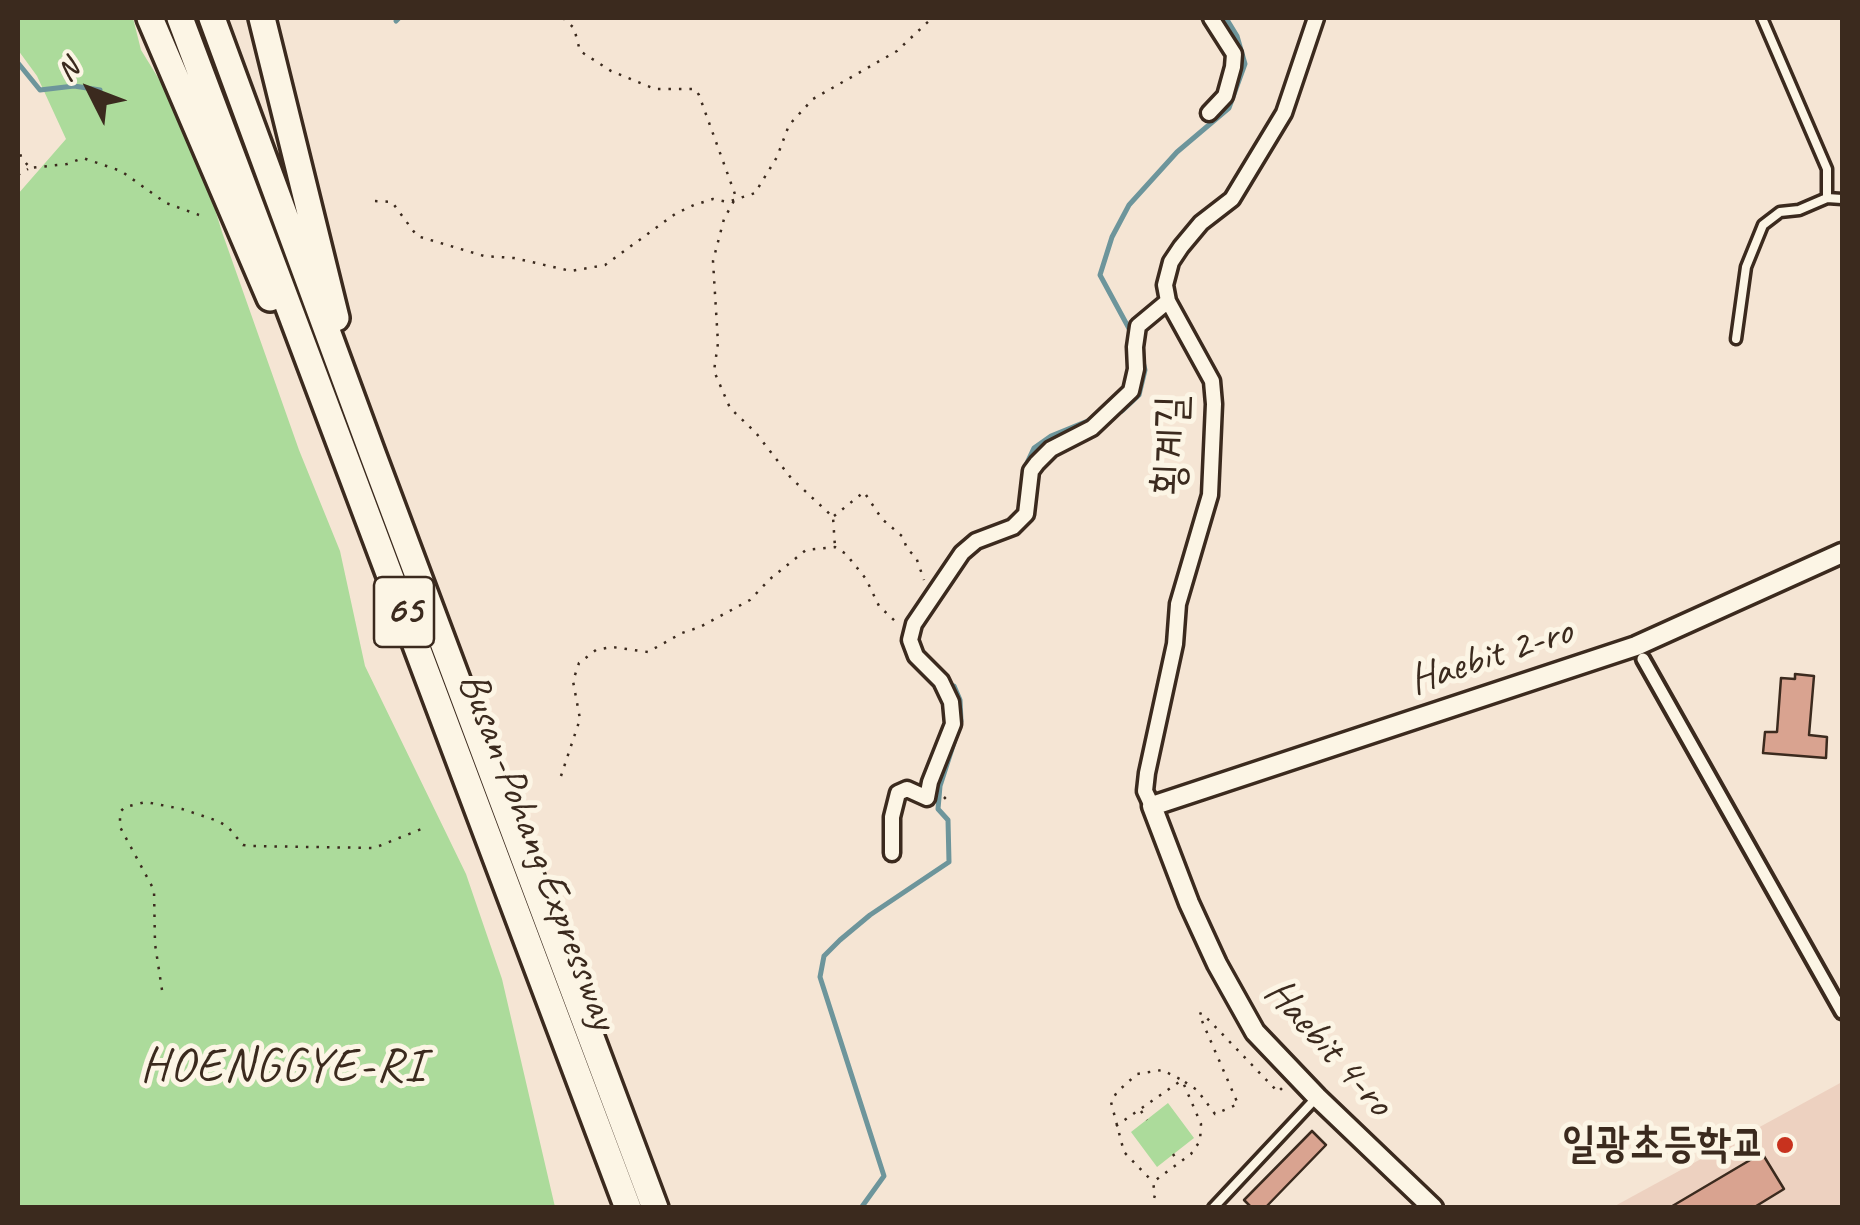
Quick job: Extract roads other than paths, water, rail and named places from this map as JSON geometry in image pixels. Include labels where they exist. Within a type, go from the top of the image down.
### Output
[{"type":"highway","points":[[150,18],[261,279],[344,452]]},
{"type":"highway","name":"Busan-Pohang Expressway","points":[[180,18],[628,1208]]},
{"type":"highway","name":"Busan-Pohang Expressway","points":[[212,18],[655,1208]]},
{"type":"highway","points":[[262,18],[372,453]]},
{"type":"street","points":[[1208,112],[1224,96],[1234,67],[1234,54],[1211,18]]},
{"type":"street","points":[[892,853],[892,817],[898,793],[907,789],[927,798],[952,724],[950,702],[941,681],[916,656],[910,640],[912,630],[962,554],[976,541],[1014,527],[1026,514],[1031,471],[1051,449],[1108,415],[1131,391],[1138,326],[1168,301],[1165,285],[1171,262],[1202,223],[1232,199],[1284,113],[1316,18]]},
{"type":"street","name":"횡계길","points":[[1152,806],[1145,791],[1147,773],[1175,644],[1178,604],[1210,495],[1214,404],[1212,381],[1168,301]]},
{"type":"street","name":"Haebit 2-ro","points":[[1152,806],[1636,646],[1842,552]]},
{"type":"street","points":[[1644,659],[1842,1012]]},
{"type":"street","name":"Haebit 4-ro","points":[[1152,806],[1189,903],[1236,1002],[1255,1032],[1433,1208]]},
{"type":"lane","points":[[1762,18],[1828,169],[1827,198]]},
{"type":"lane","points":[[1736,339],[1746,267],[1762,225],[1780,212],[1799,210],[1827,198],[1842,200]]},
{"type":"lane","points":[[1214,1208],[1317,1096]]},
{"type":"waterway","points":[[396,21],[399,18]]},
{"type":"waterway","points":[[1132,334],[1100,275],[1112,237],[1129,205],[1177,152],[1229,108],[1245,64],[1237,36],[1226,18]]},
{"type":"waterway","points":[[18,63],[40,90],[74,86],[100,90]]},
{"type":"waterway","points":[[1115,413],[1139,395],[1145,370],[1141,353]]},
{"type":"waterway","points":[[1026,465],[1034,448],[1051,436],[1095,418]]},
{"type":"waterway","points":[[861,1208],[884,1176],[820,977],[824,956],[840,940],[949,862],[948,820],[938,809],[940,786],[961,721],[960,700],[954,686]]},
{"type":"place","name":"일광초등학교","points":[[1785,1145]]},
{"type":"district","name":"HOENGGYE-RI","points":[[283,1067]]}]
